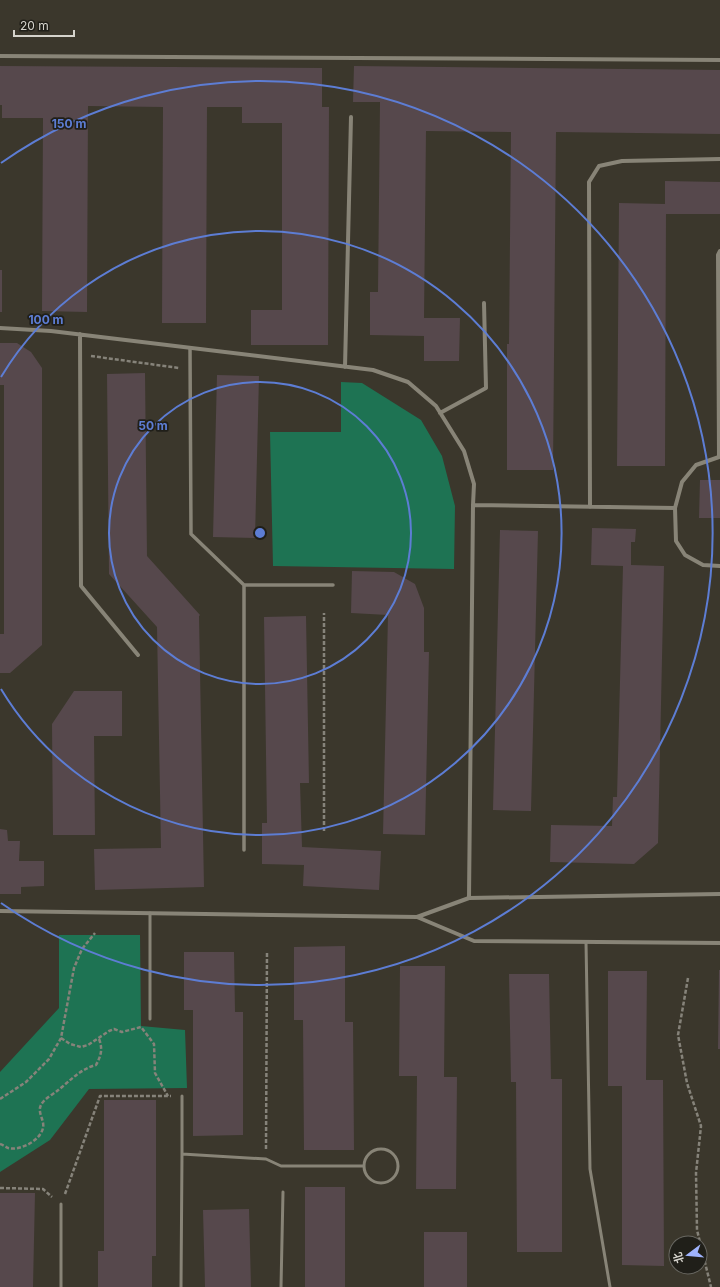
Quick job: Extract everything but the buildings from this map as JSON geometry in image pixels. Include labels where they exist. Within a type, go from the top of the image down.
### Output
[{"type":"street","points":[[0,56],[720,60]]},
{"type":"street","points":[[345,367],[351,117]]},
{"type":"street","points":[[590,507],[589,182],[599,166],[622,161],[720,159]]},
{"type":"street","points":[[720,251],[718,255],[719,457],[696,465],[682,482],[676,508],[676,541],[685,555],[703,565],[720,566]]},
{"type":"street","points":[[440,413],[486,388],[484,303]]},
{"type":"street","points":[[0,328],[51,330],[373,370],[408,382],[436,406],[464,451],[474,484],[469,898]]},
{"type":"street","points":[[80,334],[81,586],[138,655]]},
{"type":"street","points":[[190,348],[191,534],[244,585],[333,585]]},
{"type":"street","points":[[473,505],[676,508]]},
{"type":"street","points":[[244,585],[244,850]]},
{"type":"street","points":[[0,911],[417,917],[469,898],[720,894]]},
{"type":"street","points":[[417,917],[474,941],[720,943]]},
{"type":"lane","points":[[150,913],[150,1019]]},
{"type":"lane","points":[[586,942],[590,1169],[610,1287]]},
{"type":"lane","points":[[181,1287],[182,1096]]},
{"type":"lane","points":[[378,1150],[383,1150],[393,1155],[398,1165],[397,1171],[392,1180],[382,1184],[371,1180],[367,1176],[364,1166],[368,1155],[378,1150]]},
{"type":"lane","points":[[182,1154],[266,1159],[281,1166],[364,1166]]},
{"type":"lane","points":[[281,1287],[283,1192]]},
{"type":"lane","points":[[61,1204],[61,1287]]},
{"type":"path","points":[[80,354],[190,369]]},
{"type":"path","points":[[324,613],[324,831]]},
{"type":"path","points":[[0,1100],[26,1082],[49,1059],[61,1038],[74,968],[82,949],[95,933]]},
{"type":"path","points":[[266,1159],[268,951]]},
{"type":"path","points":[[688,978],[678,1035],[687,1083],[701,1126],[696,1173],[697,1230],[710,1287]]},
{"type":"path","points":[[61,1038],[70,1044],[81,1048],[114,1029],[122,1032],[141,1027],[154,1044],[155,1073],[168,1096]]},
{"type":"path","points":[[0,1144],[9,1148],[27,1146],[38,1138],[43,1129],[44,1123],[39,1112],[42,1102],[87,1067],[96,1065],[101,1057],[102,1046],[99,1039]]},
{"type":"path","points":[[0,1188],[42,1189],[61,1204],[100,1096],[182,1096]]},
{"type":"green space","points":[[341,382],[362,383],[421,420],[442,456],[455,506],[454,569],[273,566],[270,432],[341,432]]},
{"type":"green space","points":[[59,935],[140,935],[141,1026],[185,1030],[187,1088],[89,1089],[50,1140],[0,1172],[0,1072],[59,1008]]}]
